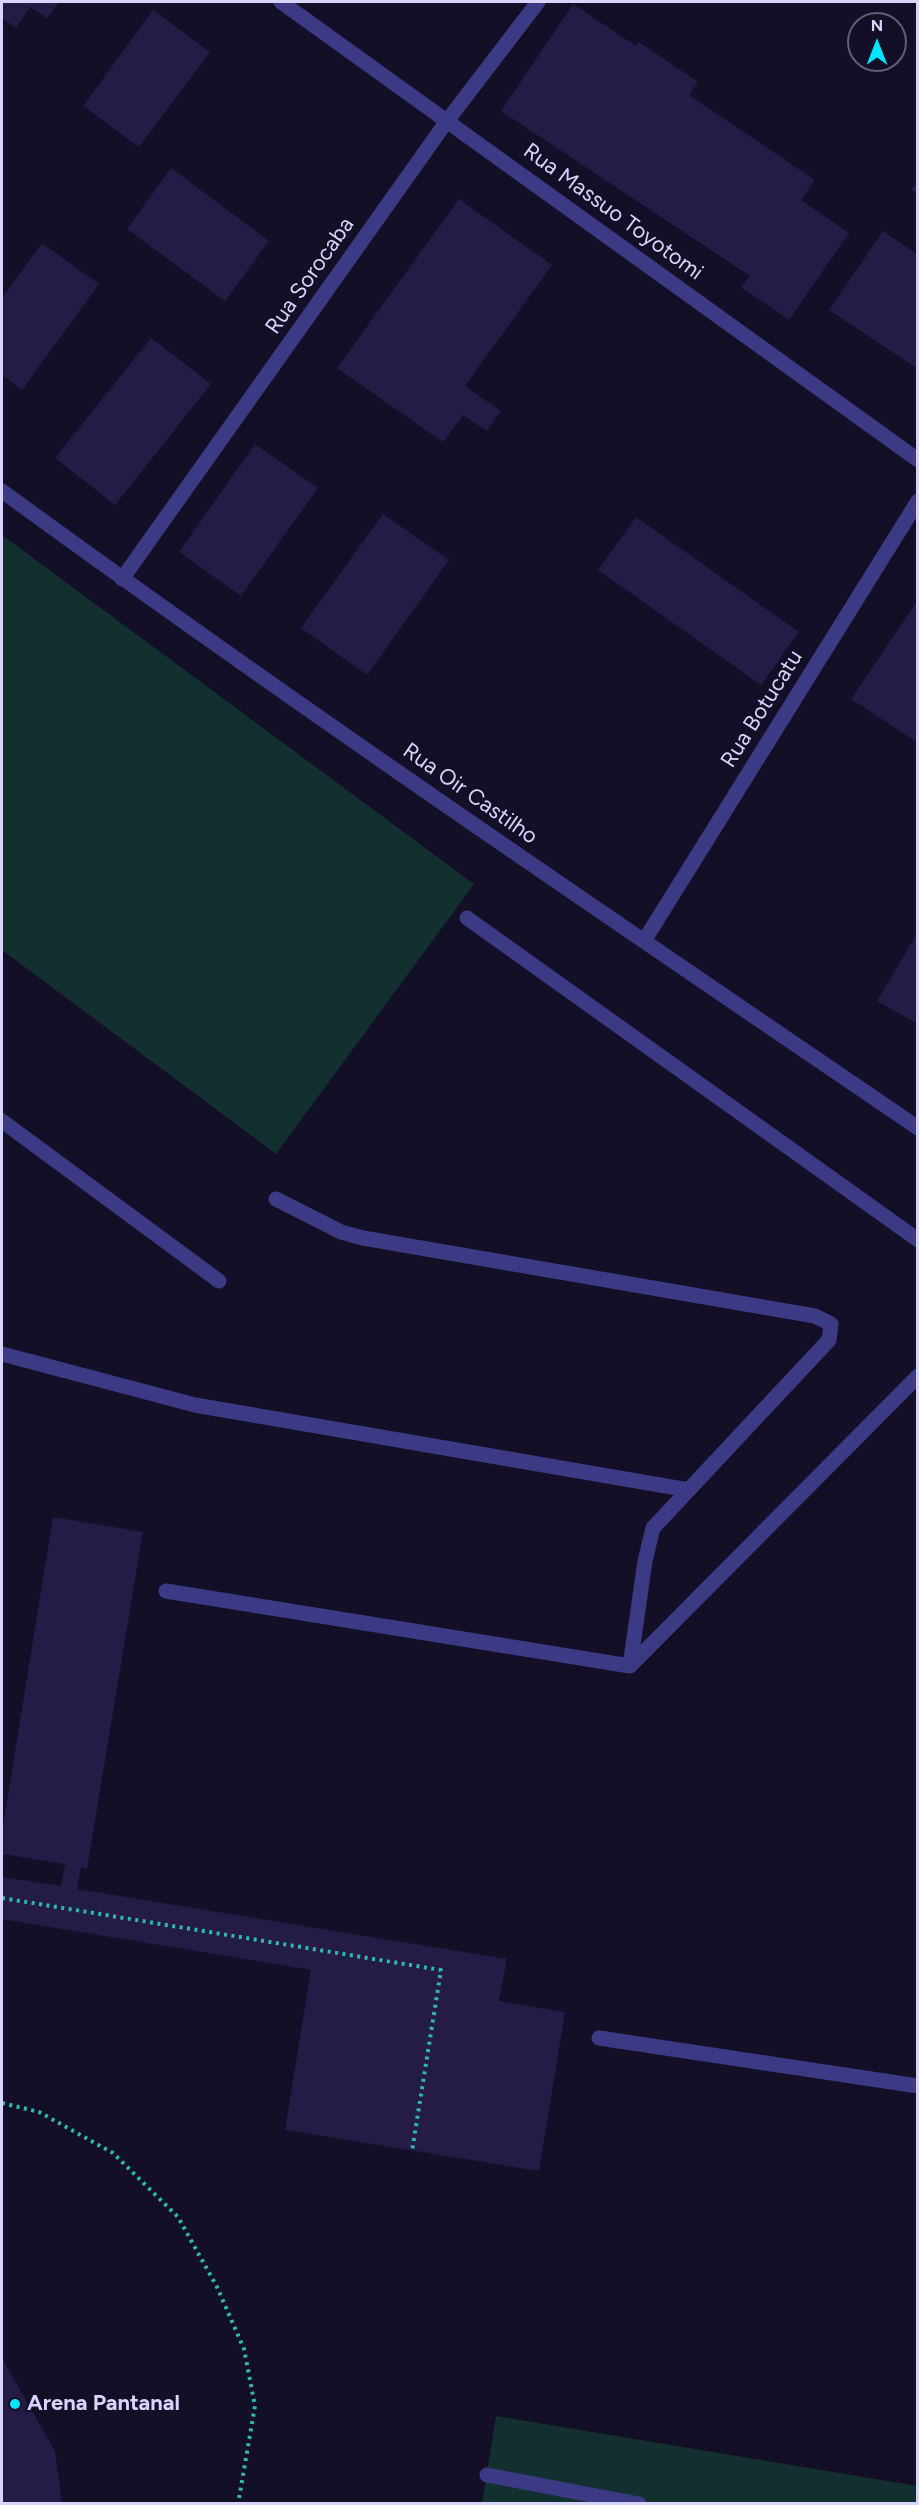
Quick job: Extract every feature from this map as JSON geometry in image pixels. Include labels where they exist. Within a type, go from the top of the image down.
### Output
[{"type":"street","name":"Rua Massuo Toyotomi","points":[[281,2],[918,460]]},
{"type":"street","name":"Rua Sorocaba","points":[[122,579],[447,121],[538,2]]},
{"type":"street","name":"Rua Oir Castilho","points":[[2,491],[122,579],[918,1128]]},
{"type":"street","name":"Rua Botucatu","points":[[644,941],[918,501]]},
{"type":"street","points":[[467,918],[918,1240]]},
{"type":"street","points":[[2,1121],[219,1281]]},
{"type":"street","points":[[276,1199],[341,1232],[363,1238],[815,1316],[831,1324],[829,1340],[652,1528],[630,1666]]},
{"type":"street","points":[[2,1354],[195,1405],[688,1490]]},
{"type":"street","points":[[630,1666],[918,1376]]},
{"type":"street","points":[[166,1591],[630,1666]]},
{"type":"street","points":[[599,2038],[918,2086]]},
{"type":"street","points":[[487,2475],[639,2504]]},
{"type":"path","points":[[2,1898],[441,1970],[412,2151]]},
{"type":"path","points":[[2,2103],[39,2112],[113,2153],[178,2217],[217,2287],[244,2349],[255,2406],[238,2504]]},
{"type":"green space","points":[[2,535],[474,884],[276,1154],[2,950]]},
{"type":"green space","points":[[496,2416],[918,2486],[917,2504],[482,2504]]},
{"type":"building","points":[[2,2],[59,2],[47,18],[30,7],[16,28],[2,18]]},
{"type":"building","points":[[573,4],[636,46],[639,42],[698,82],[689,95],[815,180],[801,200],[849,233],[789,320],[741,287],[750,276],[501,111]]},
{"type":"building","points":[[153,10],[210,52],[139,147],[83,106]]},
{"type":"building","points":[[171,168],[269,241],[225,301],[127,229]]},
{"type":"building","points":[[918,179],[918,194],[911,190]]},
{"type":"building","points":[[459,199],[552,265],[465,386],[501,411],[487,431],[463,415],[443,442],[337,368]]},
{"type":"building","points":[[883,231],[918,255],[918,369],[829,310]]},
{"type":"building","points":[[42,243],[99,284],[22,390],[2,375],[2,298]]},
{"type":"building","points":[[151,338],[211,384],[115,505],[55,458]]},
{"type":"building","points":[[255,444],[318,488],[241,596],[179,552]]},
{"type":"building","points":[[383,514],[449,560],[367,675],[301,628]]},
{"type":"building","points":[[636,517],[799,632],[761,685],[598,570]]},
{"type":"building","points":[[918,600],[918,743],[851,699]]},
{"type":"building","points":[[918,932],[918,1024],[877,1001]]},
{"type":"building","points":[[53,1517],[143,1532],[87,1869],[81,1867],[77,1889],[507,1959],[499,2001],[565,2012],[539,2171],[285,2130],[311,1970],[2,1919],[2,1877],[61,1886],[65,1864],[2,1854],[2,1832]]},
{"type":"building","name":"Arena Pantanal","points":[[2,2358],[55,2451],[62,2504],[2,2504]]},
{"type":"place","name":"Arena Pantanal","points":[[15,2404]]}]
